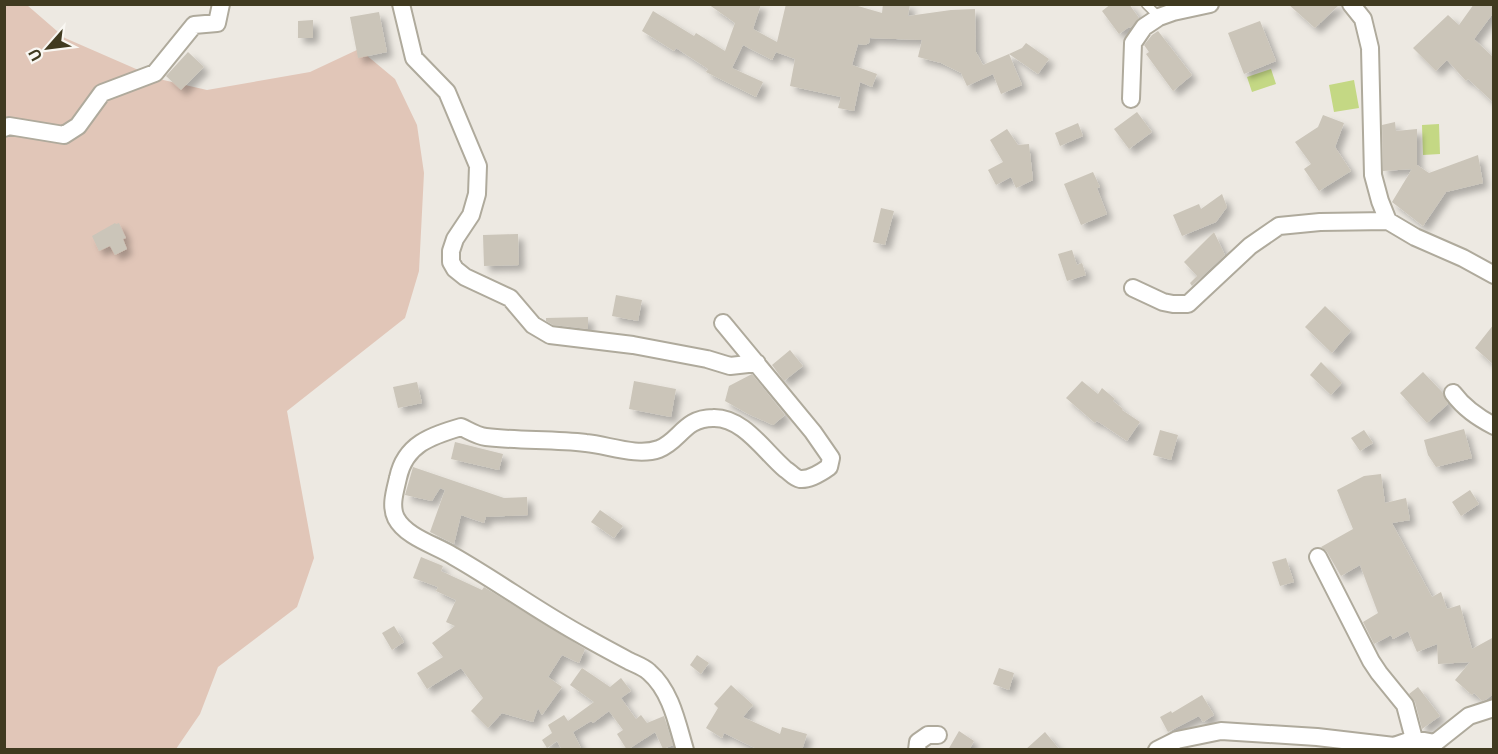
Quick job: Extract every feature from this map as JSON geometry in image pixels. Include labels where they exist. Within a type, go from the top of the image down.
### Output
[{"type":"street","points":[[4,128],[9,126],[64,135],[78,126],[102,93],[155,73],[194,25],[217,23],[221,4]]},
{"type":"street","points":[[401,4],[414,58],[447,92],[478,166],[477,194],[471,215],[455,239],[451,251],[451,262],[455,270],[510,298],[533,325],[550,335],[633,345],[707,359],[730,366],[757,363]]},
{"type":"street","points":[[1131,99],[1133,43],[1144,27],[1159,17],[1173,12],[1210,4]]},
{"type":"street","points":[[1351,4],[1363,19],[1370,48],[1373,175],[1388,221]]},
{"type":"street","points":[[1133,288],[1163,302],[1188,304],[1250,246],[1279,226],[1320,222],[1388,221],[1415,237],[1463,258],[1494,275]]},
{"type":"street","points":[[685,750],[672,707],[662,688],[649,671],[540,611],[472,567],[409,533],[397,519],[393,510],[393,501],[400,466],[414,447],[430,437],[460,427],[483,437],[587,443],[635,451],[650,451],[660,449],[693,423],[704,418],[718,417],[731,420],[796,477],[808,478],[823,471],[829,466],[831,458],[813,432],[723,323]]},
{"type":"street","points":[[1453,393],[1467,410],[1494,426]]},
{"type":"street","points":[[1318,558],[1371,661],[1405,705],[1414,739]]},
{"type":"street","points":[[1157,750],[1177,740],[1221,731],[1317,737],[1394,746],[1414,739],[1438,746],[1469,716],[1494,708]]},
{"type":"street","points":[[916,750],[918,742],[928,735],[938,735]]},
{"type":"lane","points":[[1146,4],[1159,17]]},
{"type":"shaded area","points":[[4,5],[27,5],[65,38],[159,79],[207,90],[310,72],[359,49],[395,79],[417,125],[424,173],[419,271],[405,318],[287,411],[314,558],[297,607],[218,667],[200,714],[176,749],[5,749]]},
{"type":"shaded area","points":[[1271,69],[1276,84],[1252,92],[1247,77]]},
{"type":"shaded area","points":[[1354,80],[1359,108],[1334,112],[1329,85]]},
{"type":"shaded area","points":[[1439,124],[1440,154],[1423,155],[1422,125]]},
{"type":"building","points":[[708,4],[761,4],[753,29],[777,42],[786,4],[851,4],[882,13],[883,4],[910,4],[908,16],[975,9],[976,52],[983,65],[1009,54],[1022,85],[1001,94],[993,74],[967,86],[961,73],[941,63],[918,57],[922,40],[870,38],[869,43],[865,45],[858,44],[852,65],[877,74],[872,87],[860,82],[854,111],[838,108],[841,97],[790,86],[795,59],[776,52],[772,60],[743,45],[732,68],[763,82],[756,97],[706,72],[708,69],[676,48],[674,51],[642,31],[653,11],[694,36],[696,33],[725,51],[735,23]]},
{"type":"building","points":[[1111,4],[1129,4],[1139,18],[1130,28],[1119,34],[1102,11]]},
{"type":"building","points":[[1288,4],[1340,4],[1315,28]]},
{"type":"building","points":[[1474,4],[1494,4],[1494,12],[1474,39],[1494,58],[1494,103],[1468,79],[1466,81],[1447,60],[1436,71],[1413,48],[1448,15],[1459,25]]},
{"type":"building","points":[[379,12],[387,52],[358,58],[350,17]]},
{"type":"building","points":[[313,20],[313,38],[298,38],[298,21]]},
{"type":"building","points":[[1260,21],[1276,61],[1244,74],[1228,33]]},
{"type":"building","points":[[1158,31],[1192,75],[1173,91],[1146,54],[1149,52],[1144,45]]},
{"type":"building","points":[[1026,43],[1049,59],[1038,74],[1009,54],[1022,48]]},
{"type":"building","points":[[188,52],[204,67],[181,90],[166,76]]},
{"type":"building","points":[[1137,112],[1152,132],[1129,149],[1114,129]]},
{"type":"building","points":[[1323,115],[1344,123],[1335,147],[1351,171],[1319,191],[1304,169],[1311,164],[1295,142],[1318,127]]},
{"type":"building","points":[[1395,122],[1396,131],[1417,129],[1417,165],[1429,173],[1478,155],[1483,183],[1446,192],[1423,226],[1392,202],[1412,169],[1383,171],[1382,125]]},
{"type":"building","points":[[1078,123],[1083,136],[1060,146],[1055,133]]},
{"type":"building","points":[[1007,129],[1018,145],[1029,144],[1033,180],[1016,188],[1011,177],[996,185],[988,170],[1003,162],[990,140]]},
{"type":"building","points":[[1093,172],[1100,187],[1097,188],[1107,214],[1081,225],[1064,184]]},
{"type":"building","points":[[1222,194],[1227,207],[1216,222],[1182,236],[1173,215],[1199,204],[1201,209]]},
{"type":"building","points":[[881,208],[894,211],[885,245],[873,242]]},
{"type":"building","points":[[119,223],[126,238],[123,239],[127,249],[115,255],[110,246],[99,251],[92,236]]},
{"type":"building","points":[[1214,232],[1225,255],[1192,286],[1190,283],[1197,276],[1184,262]]},
{"type":"building","points":[[518,234],[519,265],[484,266],[483,235]]},
{"type":"building","points":[[1072,250],[1077,265],[1082,263],[1086,275],[1067,281],[1058,254]]},
{"type":"building","points":[[616,295],[642,300],[638,321],[612,316]]},
{"type":"building","points":[[1325,306],[1351,331],[1332,353],[1305,327]]},
{"type":"building","points":[[588,317],[588,329],[553,325],[546,321],[546,318]]},
{"type":"building","points":[[1494,324],[1494,365],[1475,348]]},
{"type":"building","points":[[790,350],[803,366],[784,381],[772,365]]},
{"type":"building","points":[[1321,362],[1342,383],[1331,395],[1310,375]]},
{"type":"building","points":[[1423,372],[1443,393],[1448,404],[1427,423],[1400,393]]},
{"type":"building","points":[[752,374],[785,415],[773,425],[725,401],[729,386]]},
{"type":"building","points":[[634,381],[676,389],[671,417],[629,409]]},
{"type":"building","points":[[1082,381],[1098,394],[1102,388],[1115,399],[1113,401],[1122,410],[1140,422],[1127,441],[1097,421],[1095,423],[1066,398]]},
{"type":"building","points":[[417,382],[422,403],[398,408],[393,387]]},
{"type":"building","points":[[1464,429],[1472,458],[1436,467],[1428,455],[1424,440]]},
{"type":"building","points":[[1160,430],[1178,435],[1171,460],[1153,455]]},
{"type":"building","points":[[1364,430],[1373,443],[1360,451],[1351,438]]},
{"type":"building","points":[[455,442],[503,454],[499,470],[451,459]]},
{"type":"building","points":[[413,467],[504,498],[527,497],[528,515],[486,517],[484,523],[461,515],[454,544],[430,532],[445,490],[440,488],[432,501],[405,495]]},
{"type":"building","points":[[1381,474],[1385,503],[1406,498],[1410,520],[1392,523],[1432,597],[1441,592],[1447,609],[1460,605],[1472,649],[1494,637],[1494,693],[1487,699],[1482,701],[1455,680],[1470,662],[1438,664],[1437,644],[1417,652],[1408,631],[1393,639],[1391,635],[1374,644],[1363,622],[1378,613],[1360,565],[1341,576],[1327,552],[1321,547],[1353,529],[1337,490],[1364,476]]},
{"type":"building","points":[[1470,490],[1479,504],[1461,516],[1452,502]]},
{"type":"building","points":[[600,510],[623,526],[614,538],[591,522]]},
{"type":"building","points":[[421,557],[443,566],[441,571],[482,590],[484,587],[585,649],[579,663],[562,655],[548,677],[562,687],[542,715],[538,708],[533,722],[502,713],[488,728],[471,711],[483,698],[461,668],[427,689],[417,673],[443,657],[432,643],[455,626],[446,622],[456,600],[436,591],[438,587],[413,578]]},
{"type":"building","points":[[1286,558],[1294,582],[1280,586],[1272,562]]},
{"type":"building","points":[[394,626],[404,642],[392,650],[382,633]]},
{"type":"building","points":[[697,655],[709,663],[701,674],[690,665]]},
{"type":"building","points":[[582,668],[610,687],[621,678],[631,691],[621,698],[636,719],[641,715],[647,723],[664,716],[673,745],[663,749],[655,732],[627,750],[617,734],[623,730],[609,711],[593,723],[591,721],[573,732],[582,750],[562,750],[557,741],[547,748],[542,740],[552,733],[548,725],[564,715],[568,721],[594,702],[570,685]]},
{"type":"building","points":[[999,668],[1014,673],[1009,690],[993,684]]},
{"type":"building","points":[[731,685],[753,705],[743,717],[780,734],[782,727],[807,734],[802,750],[759,750],[724,733],[722,738],[706,728],[718,708],[714,704]]},
{"type":"building","points":[[1418,687],[1440,716],[1422,729],[1415,702],[1409,694]]},
{"type":"building","points":[[1202,695],[1214,715],[1203,722],[1199,716],[1168,732],[1160,717],[1171,711],[1172,713]]},
{"type":"building","points":[[959,731],[974,741],[969,750],[948,750]]},
{"type":"building","points":[[1045,732],[1060,750],[1025,750]]}]
